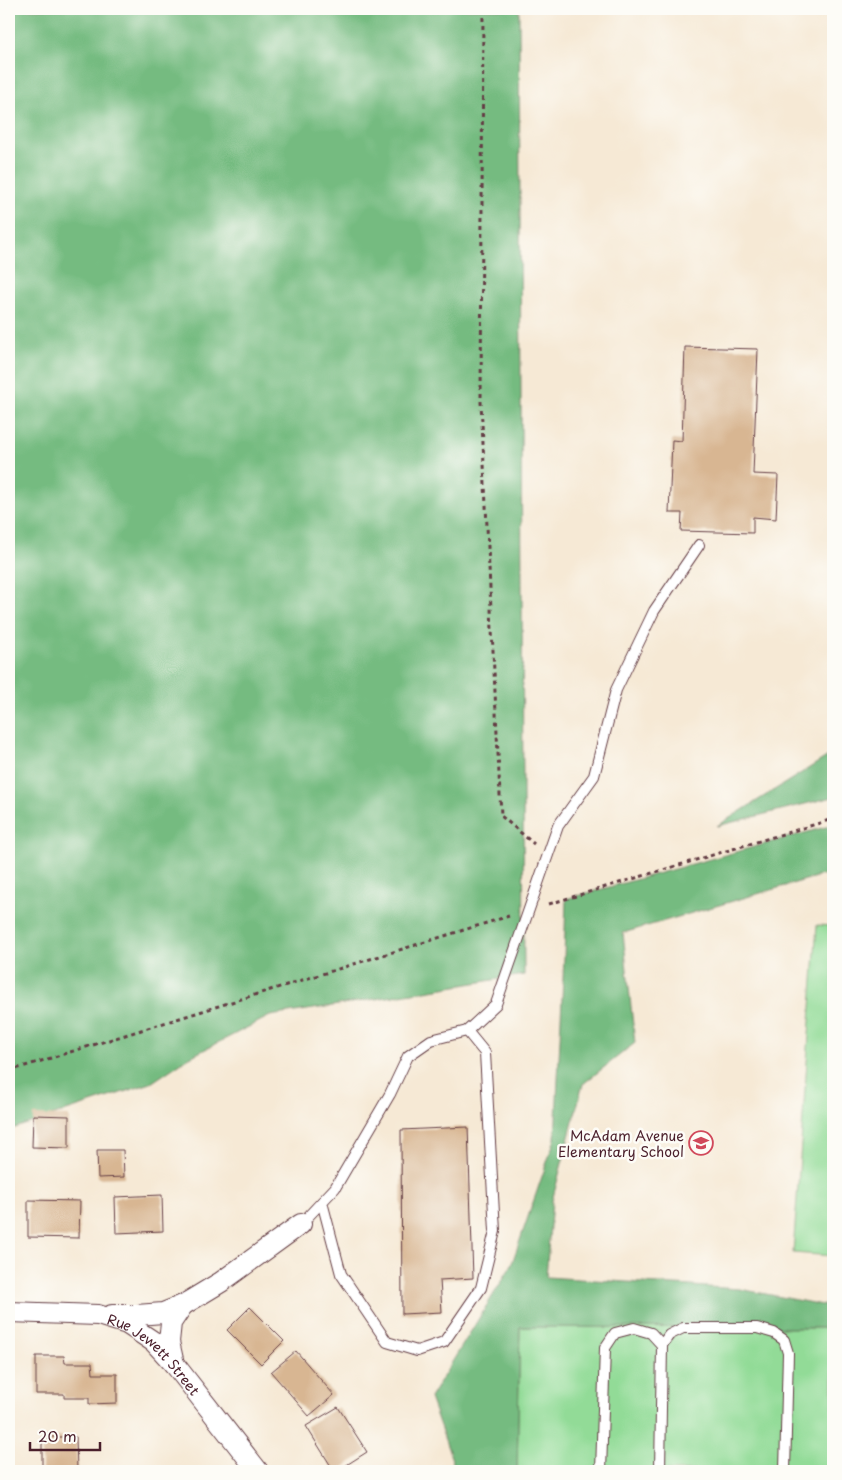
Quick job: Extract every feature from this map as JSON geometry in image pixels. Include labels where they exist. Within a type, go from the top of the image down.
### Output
[{"type":"street","points":[[98,1315],[163,1313],[183,1306],[221,1282],[300,1224]]},
{"type":"street","points":[[175,1365],[169,1342],[171,1323],[183,1306]]},
{"type":"street","name":"Rue Jewett Street","points":[[9,1312],[98,1315],[127,1324],[154,1342],[175,1365],[258,1471]]},
{"type":"lane","points":[[300,1224],[335,1188],[390,1094],[408,1056],[431,1040],[467,1031],[496,1004],[558,826],[594,776],[616,690],[654,611],[699,545]]},
{"type":"lane","points":[[322,1202],[341,1274],[387,1342],[417,1351],[444,1342],[481,1288],[494,1231],[485,1053],[467,1031]]},
{"type":"lane","points":[[602,1471],[605,1348],[615,1333],[634,1328],[651,1333],[662,1345]]},
{"type":"lane","points":[[660,1471],[662,1345],[669,1335],[683,1328],[757,1328],[774,1333],[784,1340],[788,1353],[785,1471]]},
{"type":"path","points":[[483,9],[481,402],[501,816],[548,856]]},
{"type":"path","points":[[9,1071],[529,910],[833,819]]},
{"type":"green space","points":[[9,9],[519,9],[524,975],[270,1016],[188,1058],[151,1083],[9,1130]]},
{"type":"green space","points":[[833,753],[833,797],[717,826]]},
{"type":"green space","points":[[833,825],[833,872],[623,933],[635,1043],[583,1084],[552,1201],[546,1277],[740,1289],[833,1307],[833,1328],[520,1327],[517,1471],[456,1471],[430,1398],[511,1266],[555,1139],[566,899]]},
{"type":"green space","points":[[817,925],[833,926],[833,1256],[793,1253]]},
{"type":"green space","points":[[520,1327],[833,1328],[833,1471],[517,1471]]},
{"type":"building","points":[[685,347],[758,349],[753,474],[778,475],[776,519],[753,517],[753,533],[681,531],[682,513],[669,513],[672,440],[682,441]]},
{"type":"building","points":[[33,1115],[69,1116],[69,1148],[32,1147]]},
{"type":"building","points":[[468,1127],[473,1278],[440,1280],[442,1312],[402,1314],[401,1130]]},
{"type":"building","points":[[97,1150],[123,1150],[124,1177],[98,1178]]},
{"type":"building","points":[[162,1195],[163,1231],[116,1233],[115,1197]]},
{"type":"building","points":[[28,1200],[80,1201],[79,1238],[28,1237]]},
{"type":"building","points":[[250,1307],[284,1341],[261,1364],[227,1330]]},
{"type":"building","points":[[296,1351],[334,1395],[309,1416],[271,1372]]},
{"type":"building","points":[[36,1356],[64,1356],[65,1363],[92,1363],[93,1374],[117,1374],[117,1403],[89,1404],[89,1398],[64,1398],[64,1394],[36,1394]]},
{"type":"building","points":[[338,1407],[367,1452],[334,1471],[306,1426]]},
{"type":"building","points":[[42,1437],[76,1437],[77,1471],[42,1471]]},
{"type":"place","name":"McAdam Avenue Elementary School","points":[[701,1143]]}]
